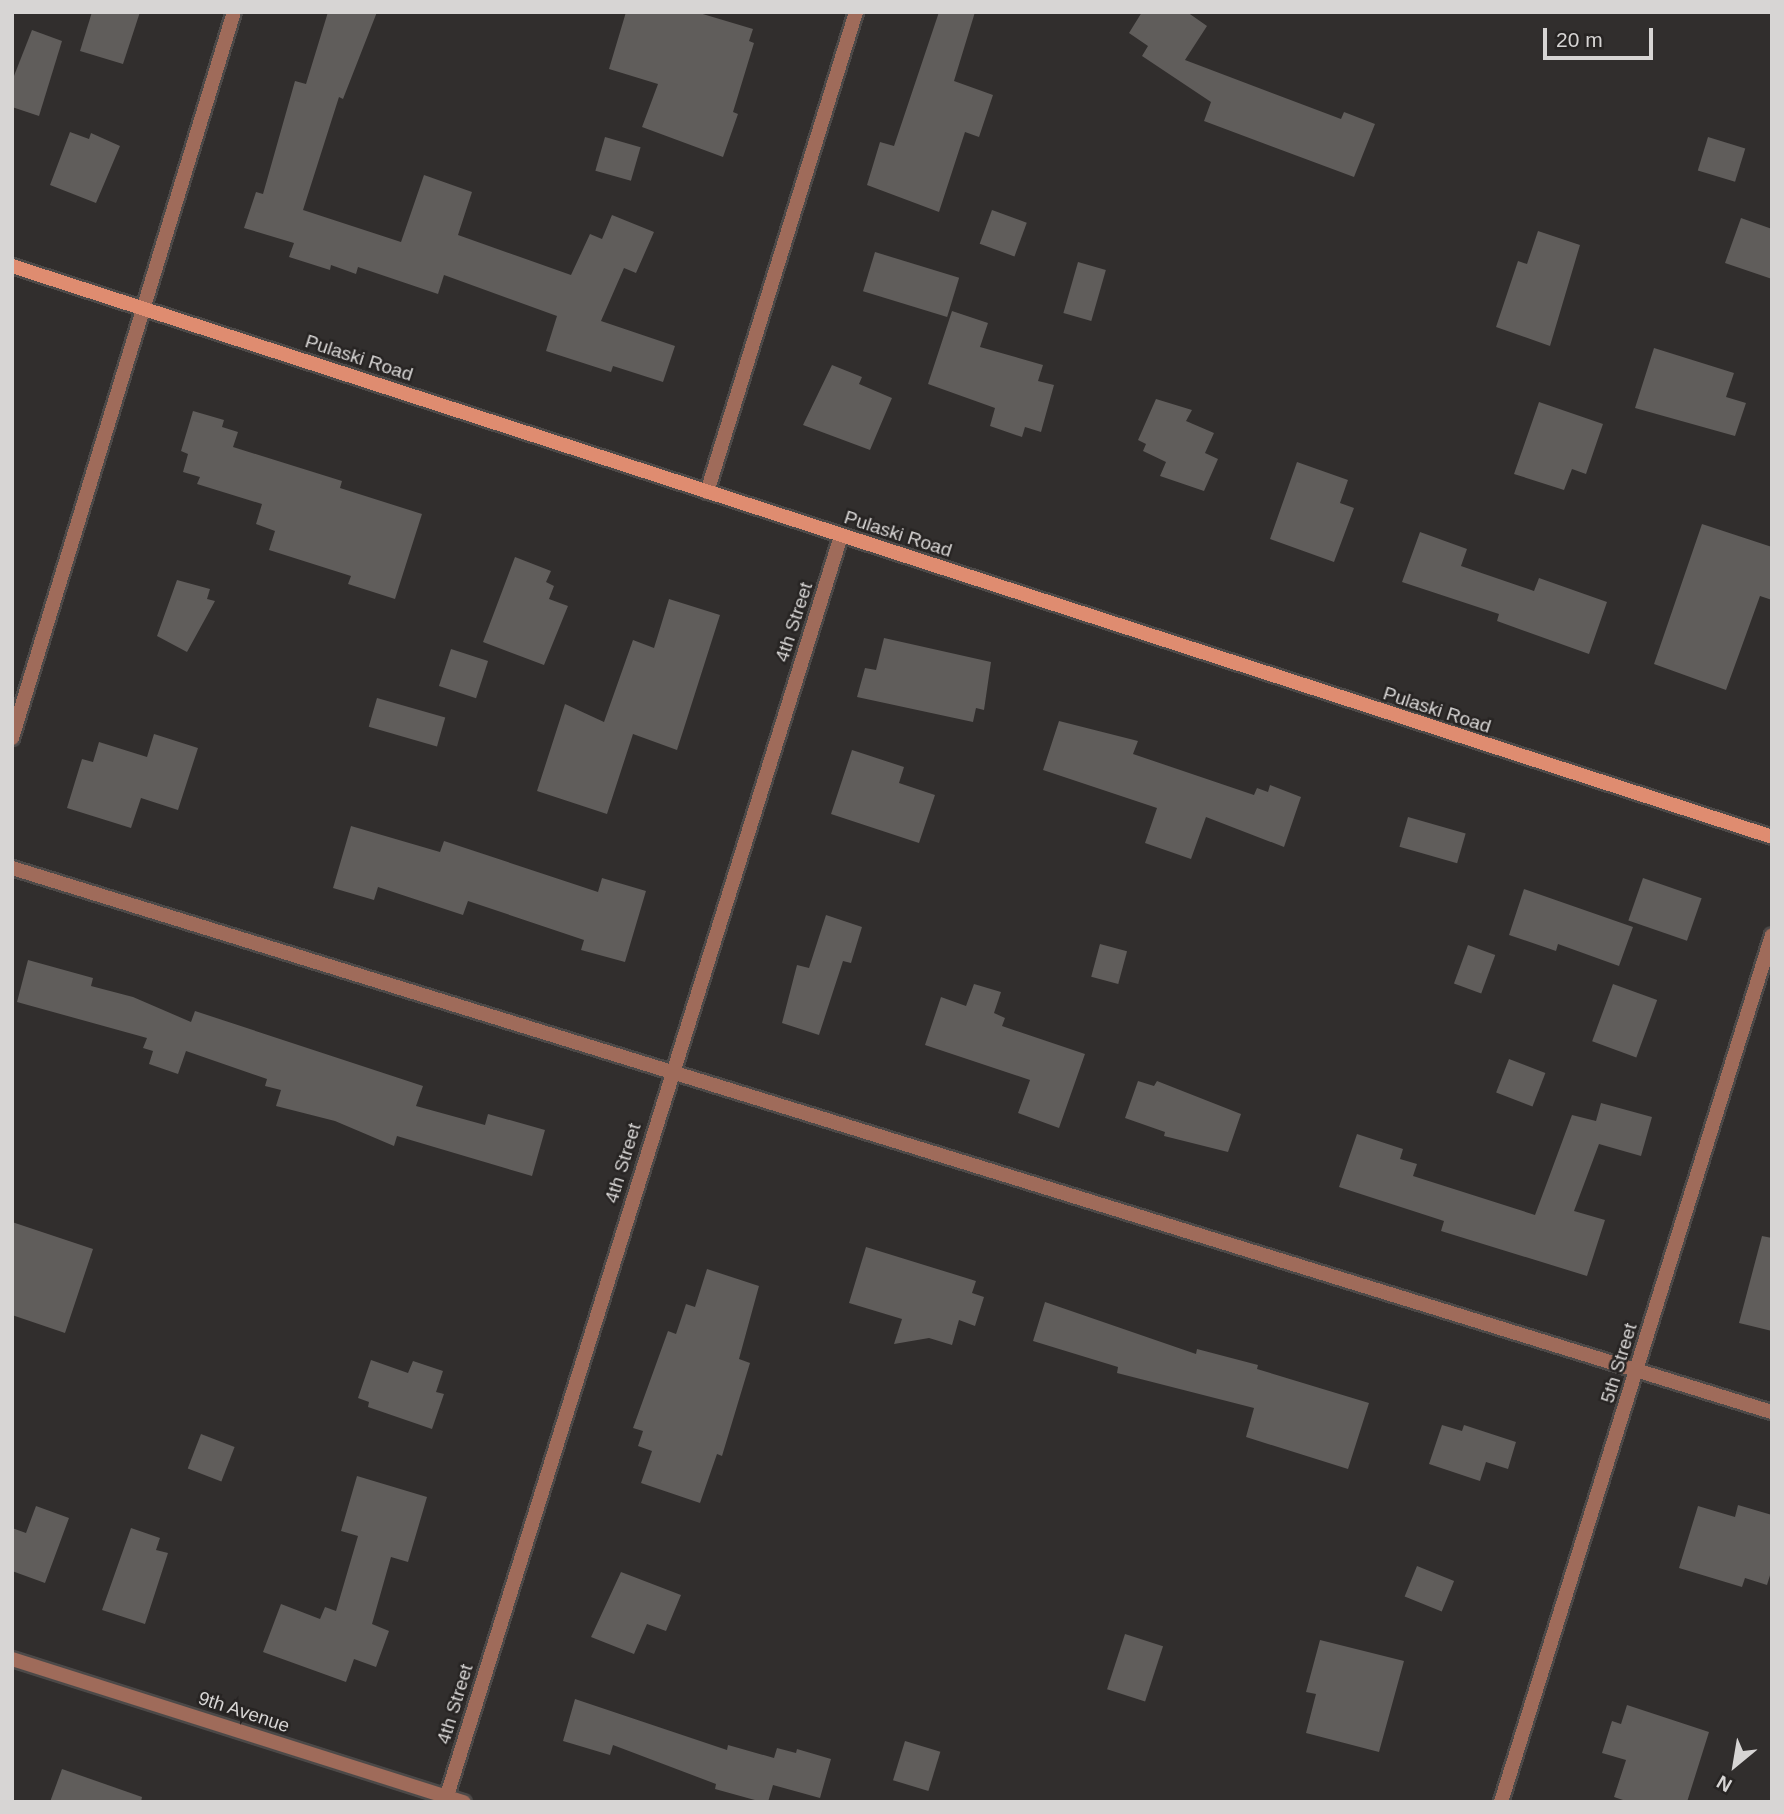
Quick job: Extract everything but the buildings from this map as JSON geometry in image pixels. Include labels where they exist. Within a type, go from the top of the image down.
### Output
[{"type":"main road","name":"Pulaski Road","points":[[12,266],[1772,838]]},
{"type":"street","points":[[12,738],[146,309],[234,12]]},
{"type":"street","points":[[707,492],[856,12]]},
{"type":"street","name":"4th Street","points":[[445,1799],[670,1074],[841,536]]},
{"type":"street","points":[[12,867],[670,1074],[1772,1412]]},
{"type":"street","name":"5th Street","points":[[1502,1802],[1772,935]]},
{"type":"street","name":"9th Avenue","points":[[12,1659],[445,1799],[464,1802]]}]
